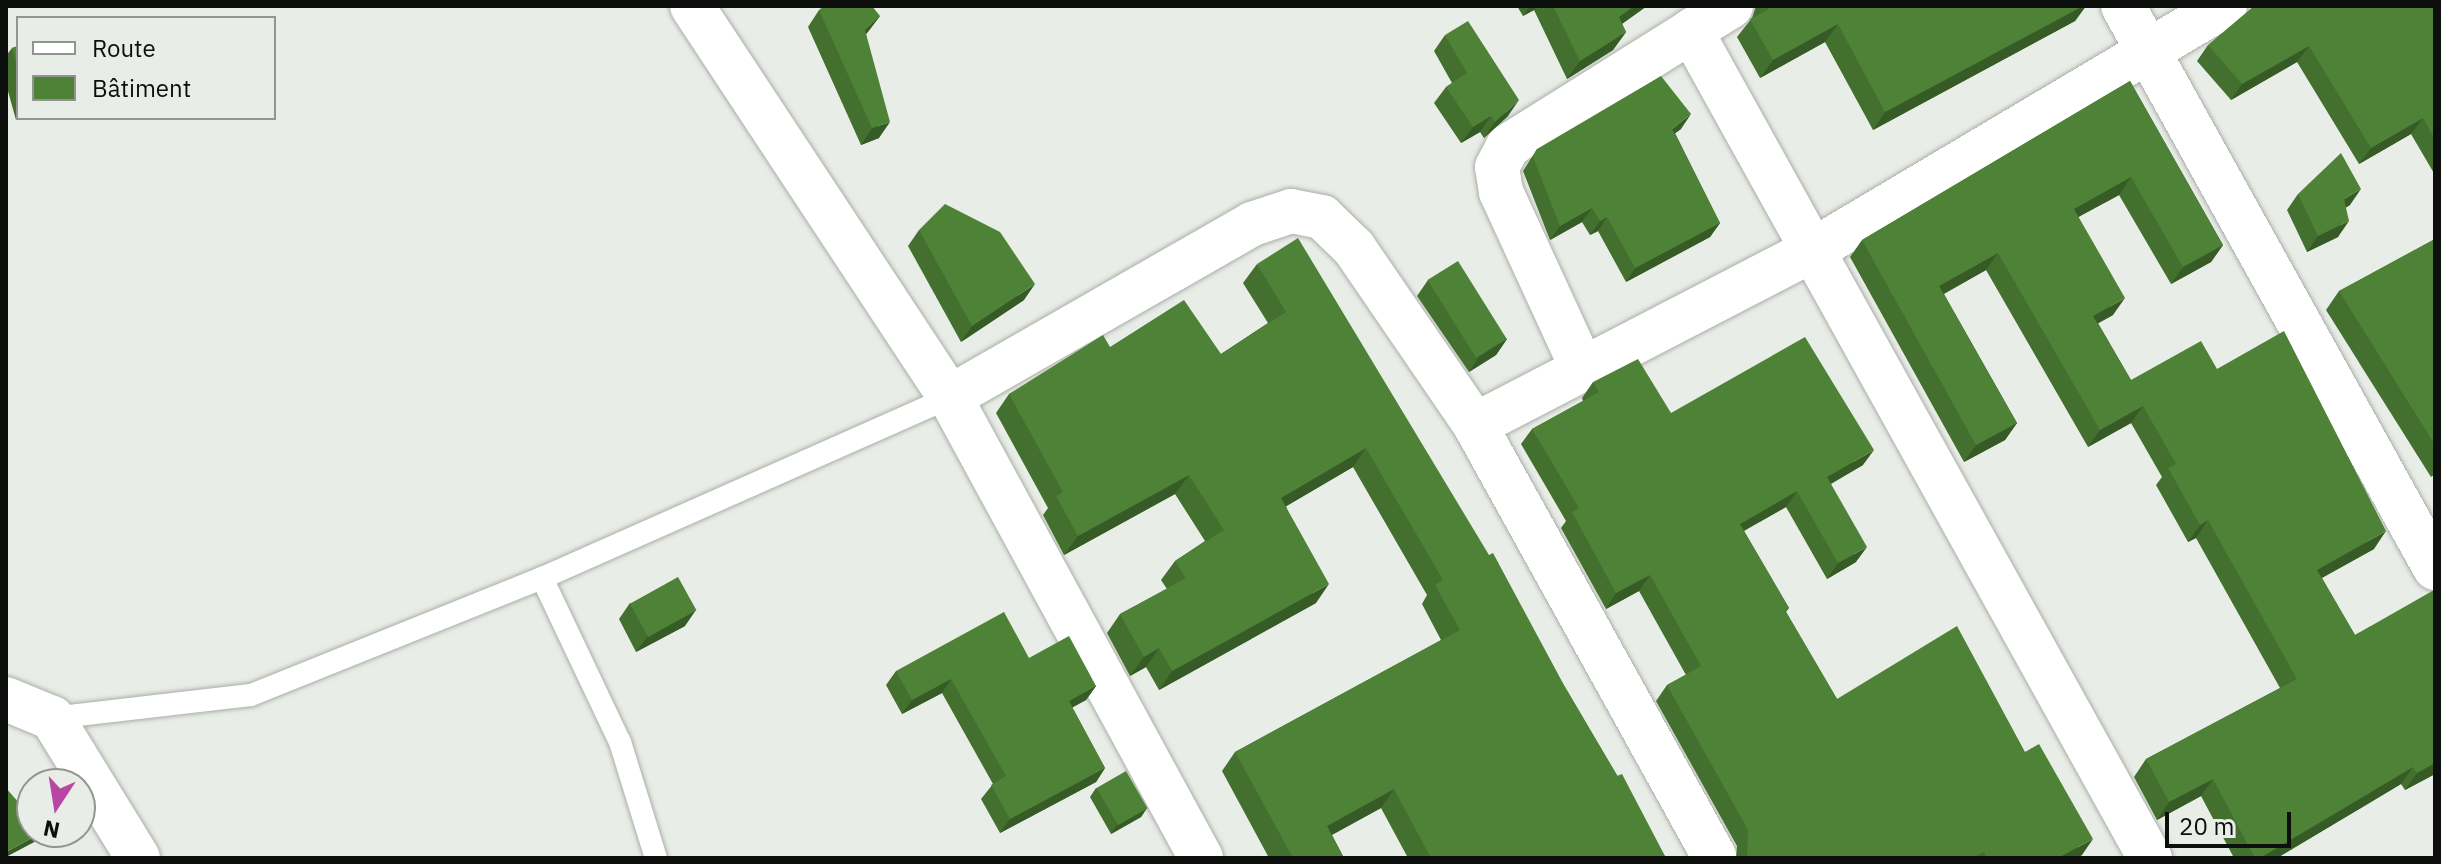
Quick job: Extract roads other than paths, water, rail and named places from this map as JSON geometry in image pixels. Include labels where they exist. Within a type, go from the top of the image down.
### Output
[{"type":"street","points":[[692,6],[950,397],[1201,858]]},
{"type":"street","points":[[1582,368],[1501,192],[1497,167],[1508,146],[1731,6]]},
{"type":"street","points":[[2123,6],[2435,568]]},
{"type":"street","points":[[1475,425],[1815,249],[2225,6]]},
{"type":"street","points":[[1691,31],[1815,249],[2150,858]]},
{"type":"street","points":[[950,397],[1252,224],[1291,211],[1322,217],[1354,248],[1475,425],[1715,858]]},
{"type":"street","points":[[6,699],[52,718],[138,858]]},
{"type":"lane","points":[[52,718],[251,695],[542,578],[950,397]]},
{"type":"lane","points":[[542,578],[620,742],[656,858]]}]
